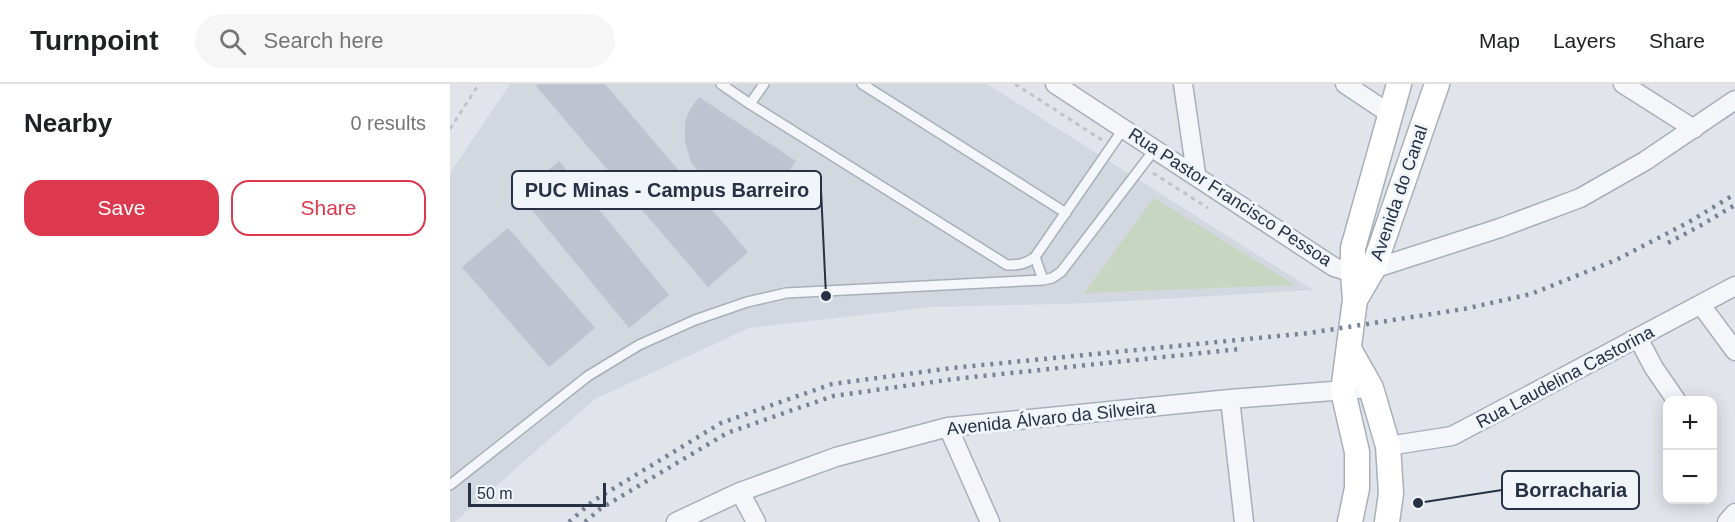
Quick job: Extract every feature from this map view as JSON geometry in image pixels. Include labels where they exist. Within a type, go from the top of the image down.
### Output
[{"type":"main road","name":"Avenida do Canal","points":[[1363,271],[1353,248],[1399,84]]},
{"type":"main road","name":"Avenida do Canal","points":[[1343,391],[1355,300],[1363,271],[1437,84]]},
{"type":"main road","points":[[1349,349],[1371,388],[1388,446],[1391,493],[1387,522]]},
{"type":"main road","points":[[1343,391],[1357,452],[1357,488],[1350,522]]},
{"type":"street","name":"Rua Pastor Francisco Pessoa","points":[[1056,84],[1196,174],[1334,267],[1363,271]]},
{"type":"street","points":[[1183,84],[1196,174]]},
{"type":"street","points":[[1345,84],[1390,114]]},
{"type":"street","points":[[1623,84],[1694,129]]},
{"type":"street","points":[[1363,271],[1500,228],[1580,198],[1645,161],[1735,100]]},
{"type":"street","name":"Rua Laudelina Castorina","points":[[1388,446],[1452,436],[1735,286]]},
{"type":"street","points":[[1701,305],[1735,351]]},
{"type":"street","points":[[1638,338],[1654,368],[1673,396]]},
{"type":"street","name":"Avenida Álvaro da Silveira","points":[[676,522],[740,492],[836,457],[948,427],[1230,399],[1371,388]]},
{"type":"street","points":[[1230,399],[1244,522]]},
{"type":"street","points":[[948,427],[990,522]]},
{"type":"street","points":[[740,492],[756,522]]},
{"type":"street","points":[[1727,522],[1735,513]]},
{"type":"lane","points":[[721,84],[1007,265],[1028,262],[1035,256],[1124,128]]},
{"type":"lane","points":[[750,104],[764,84]]},
{"type":"lane","points":[[862,84],[1066,213]]},
{"type":"lane","points":[[450,485],[588,376],[639,345],[695,320],[747,302],[786,292],[1052,278],[1061,272],[1155,148]]},
{"type":"lane","points":[[1035,256],[1043,280]]},
{"type":"path","points":[[450,129],[479,84]]},
{"type":"path","points":[[1014,84],[1112,147]]},
{"type":"path","points":[[1142,166],[1210,210]]},
{"type":"shaded area","points":[[510,84],[987,84],[1313,290],[1092,303],[932,307],[749,328],[595,399],[455,522],[450,522],[450,173]]},
{"type":"green space","points":[[1154,198],[1295,285],[1084,293]]},
{"type":"building","points":[[538,84],[605,84],[748,252],[708,287],[536,86]]},
{"type":"building","points":[[699,97],[796,161],[789,171],[774,184],[752,192],[731,192],[704,178],[691,162],[685,142],[685,122],[690,109]]},
{"type":"building","points":[[559,161],[669,295],[629,328],[519,194]]},
{"type":"building","points":[[508,228],[595,328],[549,367],[462,267]]},
{"type":"railway","points":[[569,522],[593,501],[721,423],[832,384],[952,368],[1309,333],[1464,309],[1531,294],[1616,260],[1689,222],[1735,194]]},
{"type":"railway","points":[[1668,243],[1735,205]]},
{"type":"railway","points":[[585,522],[600,509],[727,433],[833,396],[954,379],[1240,349]]},
{"type":"place","name":"PUC Minas - Campus Barreiro","points":[[826,296]]},
{"type":"place","name":"Borracharia","points":[[1418,503]]}]
